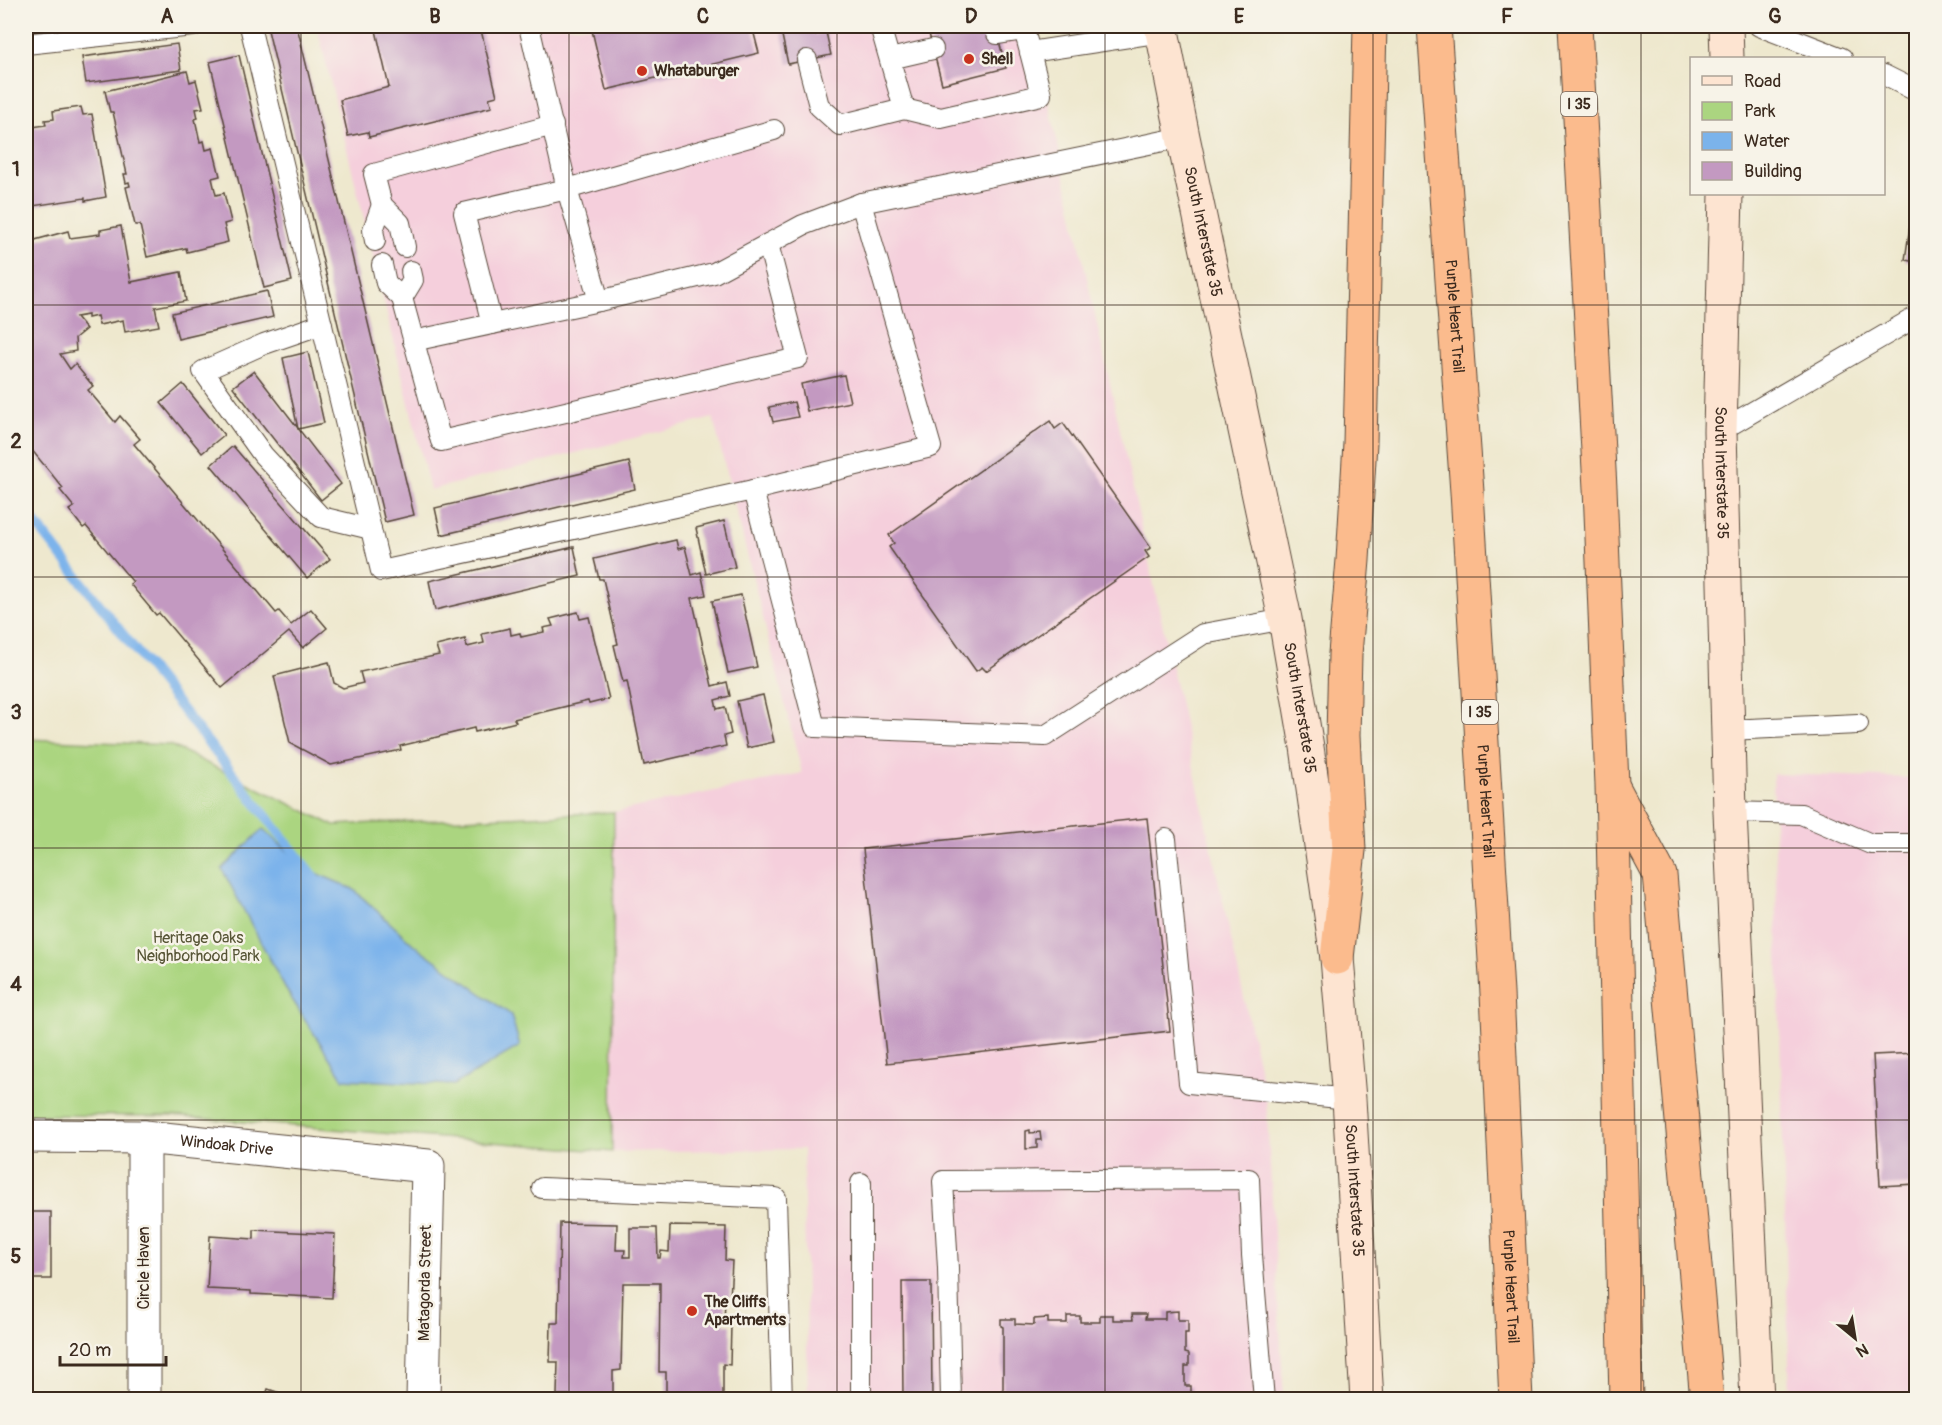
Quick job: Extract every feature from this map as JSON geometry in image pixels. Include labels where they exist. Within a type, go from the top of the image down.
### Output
[{"type":"highway","points":[[1337,958],[1350,850],[1343,736],[1345,654],[1360,443],[1370,26]]},
{"type":"highway","name":"Purple Heart Trail","points":[[1434,26],[1466,480],[1497,993],[1516,1400]]},
{"type":"highway","name":"I 35","points":[[1575,26],[1600,488],[1612,785],[1626,1400]]},
{"type":"highway","points":[[1612,785],[1660,875],[1707,1400]]},
{"type":"main road","points":[[1726,26],[1727,57]]},
{"type":"main road","name":"South Interstate 35","points":[[1160,28],[1286,619],[1308,747],[1337,958],[1349,1099],[1367,1400]]},
{"type":"main road","name":"South Interstate 35","points":[[1726,195],[1720,431],[1730,812],[1757,1400]]},
{"type":"street","name":"Windoak Drive","points":[[26,1136],[144,1137],[428,1166]]},
{"type":"street","name":"Circle Haven","points":[[144,1137],[144,1400]]},
{"type":"street","name":"Matagorda Street","points":[[423,1400],[428,1166]]},
{"type":"lane","points":[[26,44],[193,26]]},
{"type":"lane","points":[[250,26],[381,571],[753,490],[932,447],[861,203]]},
{"type":"lane","points":[[529,26],[567,189],[599,301]]},
{"type":"lane","points":[[880,26],[904,110]]},
{"type":"lane","points":[[1759,26],[1839,57]]},
{"type":"lane","points":[[807,60],[819,106],[840,125],[904,110],[941,118],[1041,95],[1023,28],[997,34]]},
{"type":"lane","points":[[1030,52],[1160,28]]},
{"type":"lane","points":[[890,59],[933,49]]},
{"type":"lane","points":[[1885,75],[1917,91]]},
{"type":"lane","points":[[405,247],[400,223],[382,205],[374,174],[553,125]]},
{"type":"lane","points":[[492,324],[464,213],[567,189],[774,130]]},
{"type":"lane","points":[[413,341],[599,301],[714,273],[803,225],[861,203],[1183,138]]},
{"type":"lane","points":[[375,241],[373,230],[382,205]]},
{"type":"lane","points":[[382,266],[386,283],[402,298],[441,441],[798,358],[768,244]]},
{"type":"lane","points":[[402,298],[414,280],[411,271]]},
{"type":"lane","points":[[1720,431],[1913,319]]},
{"type":"lane","points":[[321,324],[264,344],[203,371],[262,456],[321,517],[371,529]]},
{"type":"lane","points":[[753,490],[815,727],[1045,736],[1203,634],[1286,619]]},
{"type":"lane","points":[[1728,730],[1858,724]]},
{"type":"lane","points":[[1730,812],[1801,814],[1871,844],[1917,844]]},
{"type":"lane","points":[[1166,839],[1189,1083],[1349,1099]]},
{"type":"lane","points":[[951,1400],[948,1268],[943,1181],[1249,1179],[1252,1255],[1264,1400]]},
{"type":"lane","points":[[861,1183],[861,1400]]},
{"type":"lane","points":[[542,1188],[776,1198],[782,1400]]},
{"type":"shaded area","points":[[317,26],[1032,26],[1266,1099],[1284,1399],[808,1399],[803,1149],[612,1152],[614,812],[802,773],[713,418],[430,490]]},
{"type":"shaded area","points":[[1773,774],[1916,778],[1916,1399],[1790,1399]]},
{"type":"green space","name":"Heritage Oaks Neighborhood Park","points":[[26,739],[170,745],[333,825],[614,812],[612,1152],[172,1116],[26,1115]]},
{"type":"water","points":[[263,829],[309,870],[353,889],[413,944],[511,1015],[520,1046],[454,1085],[343,1079],[285,988],[222,869]]},
{"type":"building","points":[[267,26],[297,26],[414,515],[385,522]]},
{"type":"building","points":[[375,26],[480,26],[497,96],[489,98],[492,107],[369,137],[368,132],[348,136],[340,100],[389,87]]},
{"type":"building","name":"Whataburger","points":[[591,26],[752,26],[759,53],[606,90]]},
{"type":"building","points":[[780,26],[812,26],[814,35],[826,32],[831,55],[788,64]]},
{"type":"building","name":"Shell","points":[[927,26],[995,26],[1006,68],[942,84]]},
{"type":"building","points":[[177,44],[181,70],[86,83],[82,57]]},
{"type":"building","points":[[239,55],[292,281],[264,288],[210,62]]},
{"type":"building","points":[[187,71],[190,82],[196,80],[203,108],[196,109],[198,118],[195,119],[200,142],[204,141],[206,150],[213,148],[220,176],[212,178],[216,195],[224,193],[231,222],[224,224],[228,242],[187,252],[186,248],[147,257],[140,225],[135,225],[126,187],[130,186],[129,182],[126,183],[124,174],[127,174],[113,112],[110,112],[105,91]]},
{"type":"building","points":[[81,107],[83,115],[92,114],[106,197],[26,207],[26,128],[46,125],[45,120],[54,119],[53,111]]},
{"type":"building","points":[[1916,191],[1916,262],[1905,260]]},
{"type":"building","points":[[121,226],[131,282],[181,272],[186,301],[155,307],[159,326],[125,332],[123,320],[99,325],[97,316],[76,317],[86,329],[75,338],[76,351],[60,354],[70,369],[75,364],[93,386],[88,390],[115,422],[120,416],[140,439],[134,444],[276,613],[279,611],[291,625],[311,609],[327,628],[303,648],[289,632],[222,688],[159,613],[156,615],[130,584],[133,582],[86,526],[83,528],[69,510],[74,507],[60,490],[63,488],[26,443],[26,251],[35,240],[68,231],[70,238],[100,234],[100,230]]},
{"type":"building","points":[[267,291],[273,317],[178,339],[172,313]]},
{"type":"building","points":[[308,352],[324,423],[298,429],[283,358]]},
{"type":"building","points":[[254,371],[341,484],[321,500],[233,387]]},
{"type":"building","points":[[844,375],[850,402],[807,411],[801,384]]},
{"type":"building","points":[[183,384],[224,435],[202,453],[161,403]]},
{"type":"building","points":[[794,402],[798,417],[773,422],[769,407]]},
{"type":"building","points":[[1050,421],[1055,429],[1063,423],[1151,548],[1145,551],[1149,557],[986,671],[982,667],[976,671],[889,547],[894,543],[889,535]]},
{"type":"building","points":[[233,446],[330,559],[307,578],[211,465]]},
{"type":"building","points":[[629,462],[635,489],[441,535],[435,508]]},
{"type":"building","points":[[724,521],[735,567],[706,574],[696,528]]},
{"type":"building","points":[[676,540],[678,549],[685,547],[692,575],[701,572],[706,595],[692,598],[712,686],[727,682],[730,696],[715,700],[717,709],[725,707],[731,734],[724,736],[726,746],[644,765],[627,681],[623,682],[614,645],[618,644],[603,579],[599,579],[594,559]]},
{"type":"building","points":[[574,547],[580,576],[435,610],[429,581]]},
{"type":"building","points":[[741,595],[757,667],[728,673],[712,601]]},
{"type":"building","points":[[578,612],[580,619],[589,617],[609,699],[589,704],[588,701],[514,719],[516,722],[475,732],[474,728],[400,746],[401,750],[331,765],[290,743],[274,676],[329,662],[334,683],[343,688],[363,683],[360,672],[439,655],[436,646],[465,639],[467,647],[484,643],[482,634],[510,628],[511,635],[520,633],[521,637],[544,632],[543,628],[553,626],[550,619]]},
{"type":"building","points":[[763,695],[774,742],[747,748],[737,701]]},
{"type":"building","points":[[1147,818],[1170,1031],[887,1063],[863,849]]},
{"type":"building","points":[[1916,1053],[1916,1184],[1880,1186],[1873,1055]]},
{"type":"building","points":[[1030,1130],[1030,1133],[1040,1132],[1041,1140],[1037,1140],[1037,1148],[1026,1149],[1026,1131]]},
{"type":"building","points":[[26,1212],[51,1212],[51,1279],[26,1279]]},
{"type":"building","name":"The Cliffs Apartments","points":[[560,1223],[617,1224],[616,1250],[625,1250],[624,1257],[630,1257],[630,1228],[657,1228],[658,1258],[660,1258],[661,1251],[669,1252],[670,1226],[726,1227],[725,1260],[732,1261],[730,1300],[725,1299],[724,1325],[731,1325],[730,1365],[723,1364],[723,1398],[679,1400],[679,1396],[666,1396],[666,1372],[659,1372],[660,1283],[623,1283],[621,1370],[613,1371],[613,1395],[600,1395],[600,1400],[568,1400],[569,1395],[557,1395],[558,1362],[550,1362],[551,1323],[558,1323]]},
{"type":"building","points":[[254,1230],[335,1234],[332,1298],[251,1294],[251,1291],[207,1289],[210,1236],[254,1239]]},
{"type":"building","points":[[902,1282],[931,1282],[932,1400],[903,1400]]},
{"type":"building","points":[[1178,1311],[1178,1320],[1188,1320],[1188,1333],[1185,1333],[1185,1353],[1189,1354],[1189,1366],[1185,1366],[1185,1386],[1191,1386],[1191,1399],[1003,1400],[1003,1327],[1001,1319],[1015,1319],[1015,1324],[1034,1325],[1034,1319],[1048,1318],[1048,1323],[1067,1323],[1067,1316],[1080,1316],[1080,1322],[1100,1322],[1100,1315],[1113,1315],[1113,1320],[1133,1320],[1132,1314],[1146,1314],[1145,1319],[1165,1319],[1165,1312]]},
{"type":"building","points":[[268,1389],[298,1399],[298,1400],[264,1400]]},
{"type":"waterway","points":[[26,511],[317,881]]},
{"type":"place","name":"Shell","points":[[969,59]]},
{"type":"place","name":"Whataburger","points":[[642,71]]},
{"type":"place","name":"The Cliffs Apartments","points":[[692,1311]]}]
